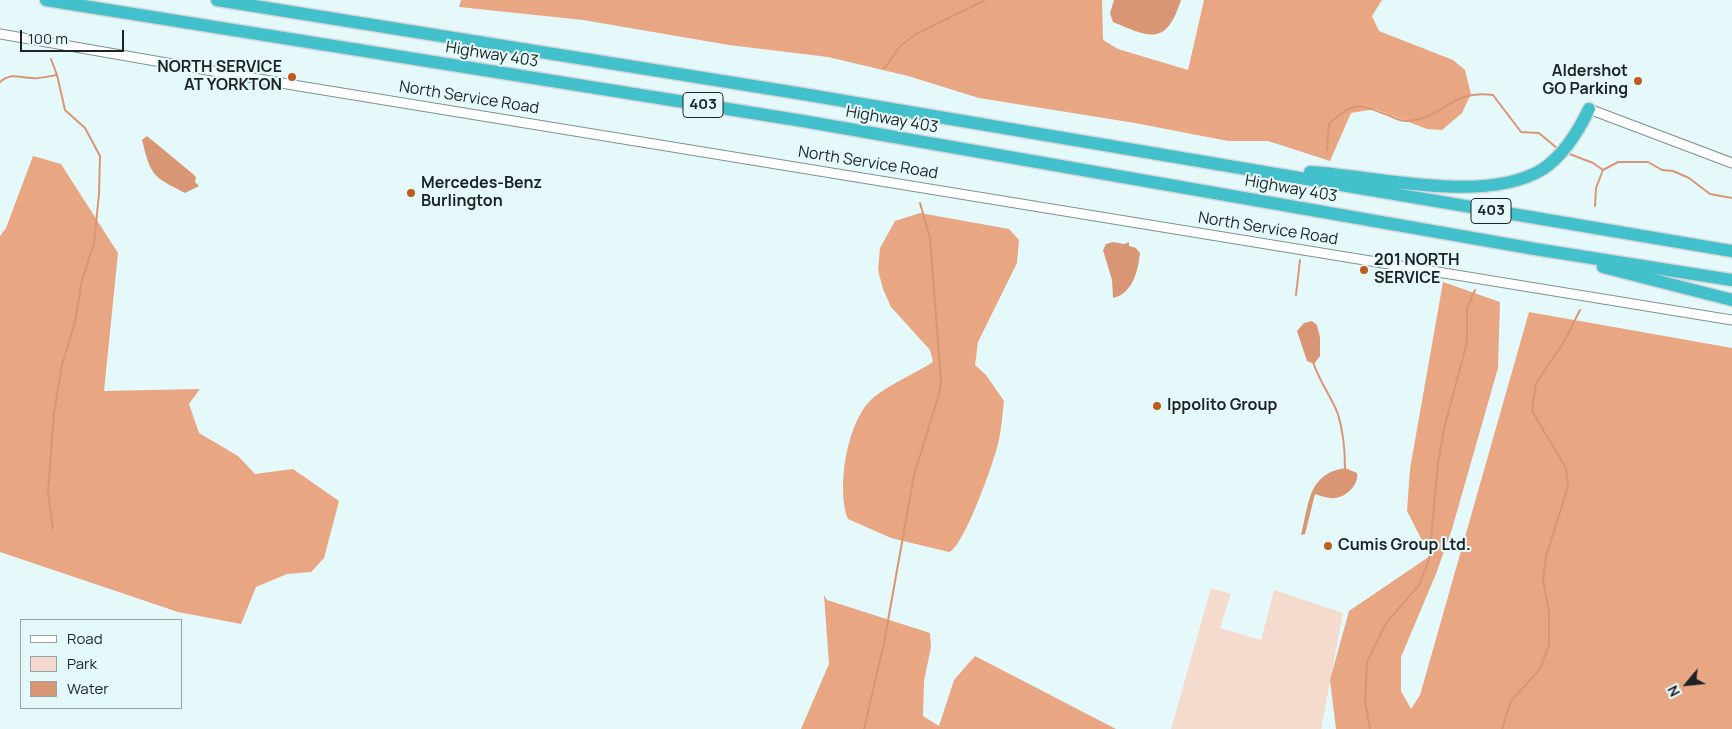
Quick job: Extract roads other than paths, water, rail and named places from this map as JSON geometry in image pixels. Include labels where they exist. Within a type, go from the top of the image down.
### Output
[{"type":"highway","name":"Highway 403","points":[[46,0],[803,121],[1535,249],[1732,280]]},
{"type":"highway","name":"Highway 403","points":[[216,0],[793,92],[1732,251]]},
{"type":"highway","points":[[1251,169],[1342,174],[1414,184],[1478,187],[1521,179],[1542,169],[1562,152],[1589,109]]},
{"type":"highway","points":[[1535,249],[1732,300]]},
{"type":"street","name":"North Service Road","points":[[0,34],[299,86],[1732,320]]},
{"type":"street","points":[[1589,109],[1732,163]]},
{"type":"water","points":[[1114,0],[1181,0],[1175,15],[1163,31],[1156,34],[1147,34],[1113,22],[1110,13]]},
{"type":"water","points":[[147,136],[193,174],[196,177],[195,182],[199,186],[185,193],[154,174],[142,140]]},
{"type":"water","points":[[1113,242],[1124,244],[1129,242],[1129,246],[1136,248],[1140,253],[1133,281],[1125,292],[1113,298],[1112,280],[1103,250],[1106,244]]},
{"type":"water","points":[[1312,321],[1317,325],[1320,337],[1320,356],[1314,364],[1307,361],[1297,331],[1304,323]]},
{"type":"water","points":[[1345,468],[1357,473],[1354,485],[1348,493],[1335,498],[1315,494],[1305,534],[1301,535],[1308,502],[1316,484],[1333,471]]},
{"type":"waterway","points":[[884,69],[900,46],[916,34],[985,0]]},
{"type":"waterway","points":[[51,59],[57,75],[65,110],[85,128],[100,156],[99,194],[94,243],[82,280],[75,322],[62,365],[54,413],[48,492],[53,529]]},
{"type":"waterway","points":[[0,82],[12,76],[41,78],[57,75]]},
{"type":"waterway","points":[[1327,150],[1329,124],[1337,116],[1351,108],[1363,107],[1408,121],[1421,119],[1457,100],[1479,94],[1493,95],[1521,132],[1539,133],[1558,149]]},
{"type":"waterway","points":[[1567,153],[1593,163],[1603,170]]},
{"type":"waterway","points":[[1595,206],[1596,188],[1603,170],[1618,162],[1648,162],[1662,170],[1673,171],[1689,178],[1710,194],[1732,198]]},
{"type":"waterway","points":[[864,729],[884,643],[914,475],[939,394],[941,381],[930,238],[920,203]]},
{"type":"waterway","points":[[1296,295],[1300,260]]},
{"type":"waterway","points":[[1370,729],[1365,700],[1367,662],[1386,623],[1419,585],[1429,560],[1438,463],[1444,429],[1467,342],[1467,308],[1475,290]]},
{"type":"waterway","points":[[1502,729],[1511,701],[1540,669],[1549,645],[1549,612],[1543,580],[1546,557],[1568,486],[1566,468],[1532,411],[1536,383],[1564,342],[1580,310]]},
{"type":"waterway","points":[[1313,362],[1318,376],[1338,414],[1345,455],[1345,468]]},
{"type":"place","name":"NORTH SERVICE AT YORKTON","points":[[292,77]]},
{"type":"place","name":"Aldershot GO Parking","points":[[1638,81]]},
{"type":"place","name":"Mercedes-Benz Burlington","points":[[411,193]]},
{"type":"place","name":"201 NORTH SERVICE","points":[[1364,270]]},
{"type":"place","name":"Ippolito Group","points":[[1157,406]]},
{"type":"place","name":"Cumis Group Ltd.","points":[[1328,546]]}]
